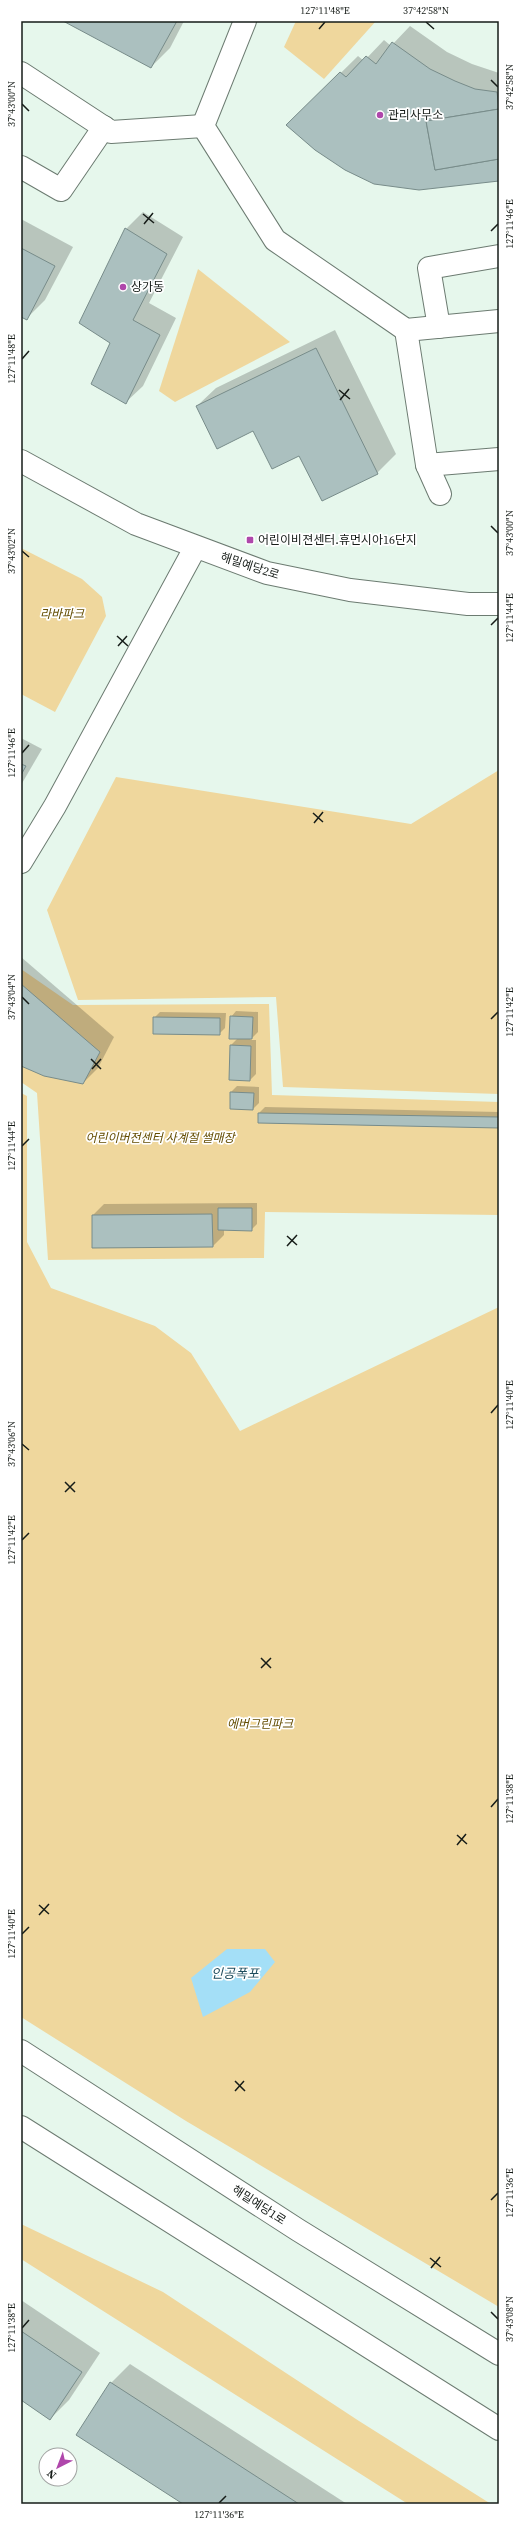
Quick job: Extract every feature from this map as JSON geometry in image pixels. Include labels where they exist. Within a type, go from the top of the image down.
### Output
[{"type":"street","points":[[203,126],[245,21]]},
{"type":"street","points":[[21,73],[111,132],[203,126]]},
{"type":"street","points":[[203,126],[274,240],[406,330],[499,321]]},
{"type":"street","points":[[21,166],[61,190],[104,127]]},
{"type":"street","points":[[439,327],[430,268],[499,256]]},
{"type":"street","points":[[406,330],[427,465],[440,494]]},
{"type":"street","points":[[427,465],[499,459]]},
{"type":"street","name":"해밀예당2로","points":[[21,461],[136,524],[195,548],[267,573],[350,590],[468,604],[499,604]]},
{"type":"street","points":[[21,862],[55,806],[195,548]]},
{"type":"street","name":"해밀예당1로","points":[[21,2051],[298,2230],[499,2354]]},
{"type":"street","points":[[21,2127],[499,2429]]},
{"type":"green space","points":[[296,21],[376,21],[324,79],[284,47]]},
{"type":"green space","points":[[198,269],[290,342],[175,402],[159,391]]},
{"type":"green space","name":"라바파크","points":[[21,548],[82,579],[102,597],[106,616],[55,712],[21,694]]},
{"type":"green space","points":[[499,770],[499,1094],[283,1087],[276,997],[78,1000],[47,910],[116,777],[411,824]]},
{"type":"green space","name":"어린이버전센터 사계절 썰매장","points":[[21,969],[73,1005],[269,1004],[272,1095],[499,1102],[499,1215],[265,1212],[264,1258],[48,1260],[37,1093],[21,1082]]},
{"type":"green space","name":"에버그린파크","points":[[21,1093],[27,1096],[27,1242],[51,1288],[155,1326],[191,1353],[240,1431],[499,1307],[499,2307],[186,2121],[21,2017]]},
{"type":"green space","points":[[21,2224],[163,2292],[359,2421],[491,2504],[408,2504],[21,2259]]},
{"type":"water","name":"인공폭포","points":[[227,1949],[265,1949],[275,1962],[250,1992],[203,2017],[191,1978]]},
{"type":"building","points":[[63,21],[177,21],[151,68]]},
{"type":"building","name":"관리사무소","points":[[392,42],[430,69],[455,81],[475,89],[497,92],[499,109],[426,121],[435,170],[499,159],[499,181],[419,190],[374,184],[345,170],[315,150],[286,125],[340,72],[346,77],[366,56],[376,64]]},
{"type":"building","points":[[499,109],[499,159],[435,170],[426,121]]},
{"type":"building","name":"상가동","points":[[125,228],[167,254],[133,320],[160,335],[126,404],[91,384],[110,343],[79,323]]},
{"type":"building","points":[[21,248],[55,266],[27,320],[21,317]]},
{"type":"building","points":[[316,348],[378,474],[322,501],[299,456],[272,469],[253,431],[217,449],[196,406]]},
{"type":"building","points":[[21,764],[26,766],[21,775]]},
{"type":"building","points":[[21,984],[100,1052],[83,1084],[44,1076],[21,1066]]},
{"type":"building","points":[[230,1016],[253,1017],[252,1039],[229,1039]]},
{"type":"building","points":[[153,1017],[220,1018],[220,1035],[153,1034]]},
{"type":"building","points":[[230,1045],[251,1046],[250,1081],[229,1080]]},
{"type":"building","points":[[230,1092],[254,1093],[253,1110],[230,1109]]},
{"type":"building","points":[[258,1113],[499,1117],[499,1128],[258,1123]]},
{"type":"building","points":[[218,1208],[252,1208],[252,1231],[218,1230]]},
{"type":"building","points":[[212,1214],[213,1247],[92,1248],[92,1215]]},
{"type":"building","points":[[21,2331],[82,2372],[50,2420],[21,2400]]},
{"type":"building","points":[[110,2382],[299,2504],[183,2504],[76,2435]]},
{"type":"place","name":"관리사무소","points":[[380,115]]},
{"type":"place","name":"상가동","points":[[123,287]]},
{"type":"place","name":"어린이비젼센터.휴먼시아16단지","points":[[250,540]]}]
